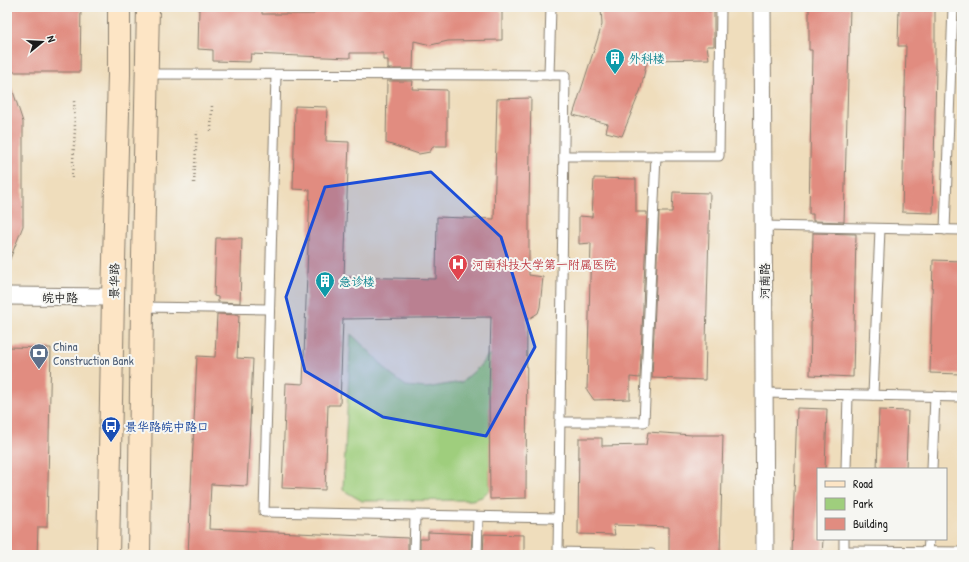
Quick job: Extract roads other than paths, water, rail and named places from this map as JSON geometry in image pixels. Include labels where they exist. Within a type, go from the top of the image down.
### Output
[{"type":"main road","name":"景华路","points":[[108,555],[119,75],[119,7]]},
{"type":"main road","points":[[139,555],[148,7]]},
{"type":"street","name":"河南路","points":[[762,7],[765,555]]},
{"type":"street","name":"皖中路","points":[[7,296],[113,297]]},
{"type":"lane","points":[[549,75],[550,7]]},
{"type":"lane","points":[[564,156],[719,156],[721,7]]},
{"type":"lane","points":[[945,230],[953,7]]},
{"type":"lane","points":[[148,74],[565,75],[558,552],[652,555]]},
{"type":"lane","points":[[276,75],[264,512],[558,518]]},
{"type":"lane","points":[[560,422],[644,422],[656,156]]},
{"type":"lane","points":[[763,226],[962,230]]},
{"type":"lane","points":[[873,395],[880,229]]},
{"type":"lane","points":[[142,307],[269,309]]},
{"type":"lane","points":[[764,393],[962,397]]},
{"type":"lane","points":[[846,468],[848,395]]},
{"type":"lane","points":[[932,468],[935,396]]},
{"type":"lane","points":[[414,555],[415,515]]},
{"type":"lane","points":[[477,555],[478,517]]},
{"type":"lane","points":[[844,540],[844,553],[962,552]]},
{"type":"lane","points":[[928,553],[929,540]]},
{"type":"place","name":"外科楼","points":[[615,75]]},
{"type":"place","name":"河南科技大学第一附属医院","points":[[458,281]]},
{"type":"place","name":"急诊楼","points":[[325,298]]},
{"type":"place","name":"China Construction Bank","points":[[39,370]]},
{"type":"place","name":"景华路皖中路口","points":[[111,443]]}]
